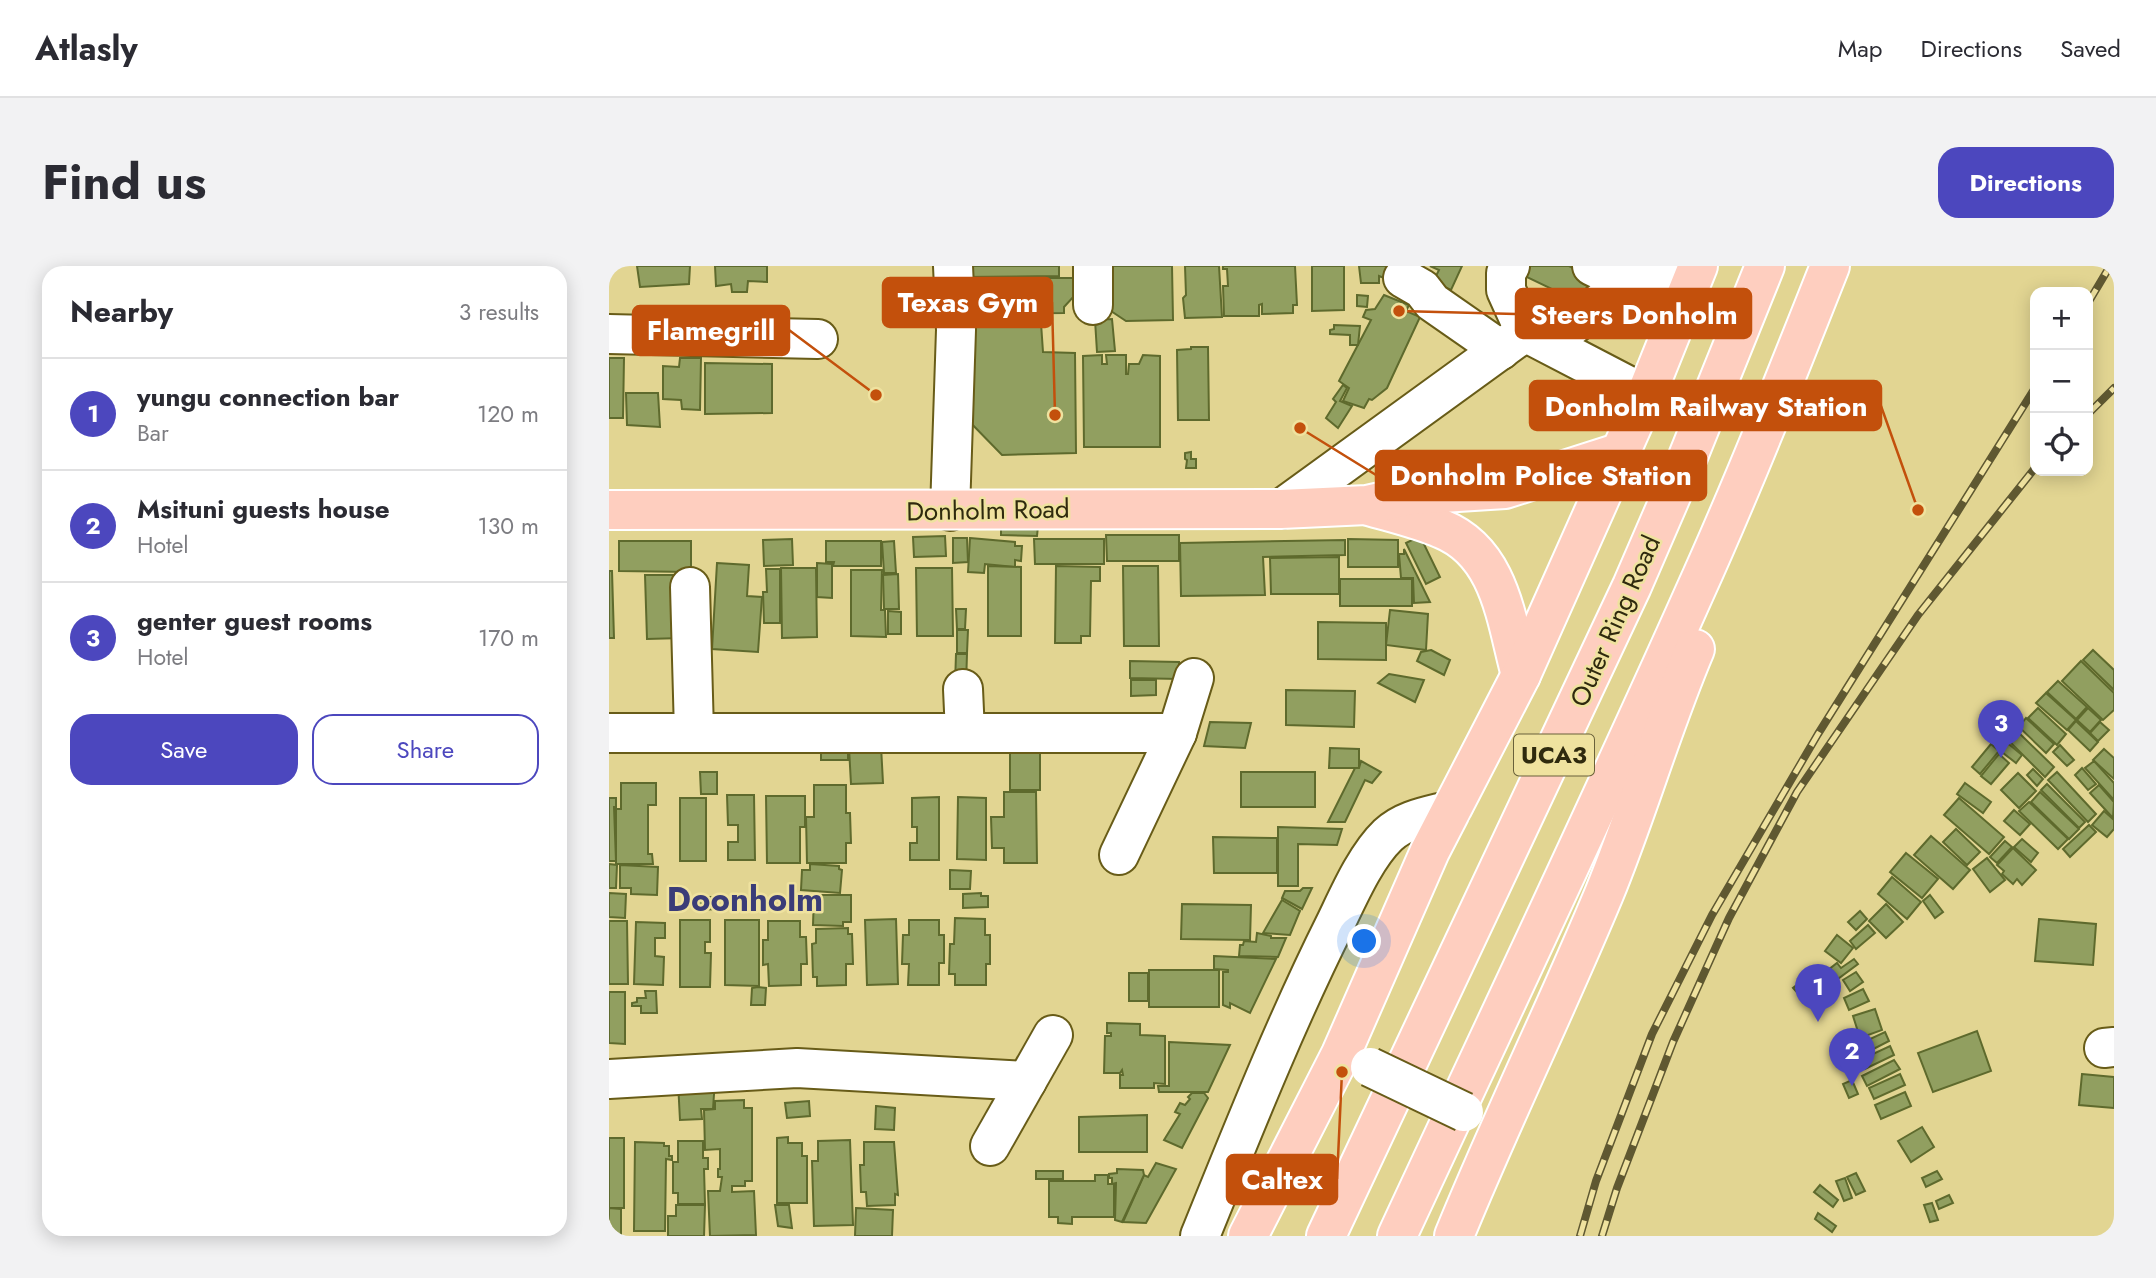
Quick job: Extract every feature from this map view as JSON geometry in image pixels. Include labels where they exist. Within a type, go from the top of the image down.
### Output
[{"type":"main road","name":"Outer Ring Road","points":[[1326,1236],[1632,586],[1765,266]]},
{"type":"main road","name":"UCA3","points":[[1397,1236],[1581,845],[1694,595],[1830,266]]},
{"type":"main road","points":[[1454,1236],[1499,1128],[1546,1029],[1605,892],[1689,662],[1786,435],[1851,266]]},
{"type":"main road","name":"UCA3","points":[[1248,1236],[1356,1060],[1430,852],[1521,675],[1646,395],[1694,276]]},
{"type":"main road","points":[[1367,505],[1411,495],[1505,489],[1621,452]]},
{"type":"main road","name":"Donholm Road","points":[[609,510],[1282,509],[1367,505]]},
{"type":"main road","points":[[1367,505],[1443,529],[1465,542],[1483,559],[1500,593],[1521,675]]},
{"type":"street","points":[[950,511],[955,330],[953,266]]},
{"type":"street","points":[[1093,266],[1093,305]]},
{"type":"street","points":[[1510,266],[1506,273],[1506,290],[1513,341]]},
{"type":"street","points":[[1282,509],[1513,341],[1572,326],[1609,274],[1694,276]]},
{"type":"street","points":[[1403,278],[1422,289],[1432,302],[1513,341],[1646,395]]},
{"type":"street","points":[[609,334],[818,339]]},
{"type":"street","points":[[690,587],[694,732]]},
{"type":"street","points":[[1119,856],[1177,733],[1194,678]]},
{"type":"street","points":[[963,689],[965,733]]},
{"type":"street","points":[[609,733],[1177,733]]},
{"type":"street","points":[[1200,1236],[1282,1037],[1353,888],[1375,851],[1397,828],[1410,821],[1451,810]]},
{"type":"street","points":[[990,1146],[1053,1035]]},
{"type":"street","points":[[1356,1060],[1499,1128]]},
{"type":"street","points":[[609,1079],[797,1068],[1027,1081]]},
{"type":"building","points":[[637,266],[690,266],[689,284],[640,287]]},
{"type":"building","points":[[715,266],[767,266],[767,282],[748,281],[747,292],[732,292],[731,284],[716,286]]},
{"type":"building","points":[[961,266],[1059,266],[1059,276],[961,277]]},
{"type":"building","points":[[1100,266],[1172,266],[1173,320],[1126,321],[1096,301]]},
{"type":"building","points":[[1185,266],[1219,266],[1222,317],[1185,318]]},
{"type":"building","points":[[1223,266],[1295,266],[1297,305],[1293,305],[1293,313],[1262,314],[1262,304],[1259,305],[1259,316],[1224,316],[1223,286],[1228,286],[1227,269],[1223,269]]},
{"type":"building","points":[[1312,266],[1344,266],[1344,310],[1312,311]]},
{"type":"building","points":[[1359,266],[1400,266],[1392,281],[1379,276],[1379,283],[1361,283]]},
{"type":"building","points":[[1430,266],[1462,266],[1451,290],[1433,282],[1439,270]]},
{"type":"building","points":[[1511,266],[1569,266],[1597,279],[1585,305],[1510,269]]},
{"type":"building","points":[[981,278],[1075,278],[1076,294],[1064,307],[1064,313],[979,314]]},
{"type":"building","points":[[1357,295],[1368,296],[1367,307],[1357,306]]},
{"type":"building","points":[[1384,295],[1409,305],[1406,311],[1420,317],[1387,388],[1372,400],[1369,399],[1364,408],[1343,401],[1349,388],[1339,381],[1371,320],[1363,317],[1366,310],[1375,309]]},
{"type":"building","points":[[1112,319],[1115,351],[1097,352],[1095,320]]},
{"type":"building","points":[[1041,323],[1043,352],[1075,353],[1076,453],[1002,455],[964,416],[964,325]]},
{"type":"building","points":[[1334,325],[1360,326],[1358,345],[1350,345],[1350,335],[1330,334]]},
{"type":"building","points":[[1208,347],[1209,420],[1178,420],[1177,350]]},
{"type":"building","points":[[1102,355],[1102,364],[1107,364],[1106,355],[1126,355],[1126,374],[1129,364],[1139,364],[1143,355],[1160,356],[1160,447],[1084,447],[1083,356]]},
{"type":"building","points":[[609,358],[624,358],[623,418],[609,418]]},
{"type":"building","points":[[680,358],[701,358],[700,410],[682,409],[681,400],[663,399],[663,366],[679,367]]},
{"type":"building","points":[[705,363],[772,364],[772,413],[705,414]]},
{"type":"building","points":[[1343,385],[1347,388],[1340,401],[1352,406],[1338,428],[1326,418],[1336,402],[1333,399]]},
{"type":"building","points":[[626,393],[658,393],[660,427],[627,425]]},
{"type":"building","points":[[1191,452],[1191,459],[1196,459],[1196,468],[1186,468],[1185,453]]},
{"type":"building","points":[[1001,525],[1038,526],[1037,536],[1001,535]]},
{"type":"building","points":[[1106,535],[1179,535],[1179,561],[1107,561]]},
{"type":"building","points":[[945,536],[946,556],[914,557],[913,537]]},
{"type":"building","points":[[1420,536],[1440,577],[1426,584],[1406,543]]},
{"type":"building","points":[[953,538],[967,538],[968,562],[953,563]]},
{"type":"building","points":[[970,538],[1015,542],[1015,546],[1022,546],[1021,561],[1015,560],[1015,567],[985,564],[984,573],[968,572]]},
{"type":"building","points":[[792,539],[793,565],[764,566],[763,540]]},
{"type":"building","points":[[1034,539],[1104,539],[1104,564],[1035,564]]},
{"type":"building","points":[[1348,539],[1398,540],[1398,567],[1348,567]]},
{"type":"building","points":[[1345,540],[1345,555],[1263,557],[1265,595],[1181,596],[1180,543]]},
{"type":"building","points":[[619,541],[691,541],[691,572],[619,571]]},
{"type":"building","points":[[826,541],[881,541],[881,566],[833,566],[834,562],[826,562]]},
{"type":"building","points":[[894,541],[896,573],[884,573],[882,542]]},
{"type":"building","points":[[1404,549],[1430,602],[1414,603],[1413,578],[1401,578],[1399,554],[1404,554]]},
{"type":"building","points":[[1339,557],[1339,594],[1271,594],[1270,558]]},
{"type":"building","points":[[717,563],[749,565],[747,596],[762,597],[758,652],[712,649]]},
{"type":"building","points":[[817,563],[832,564],[832,598],[817,597]]},
{"type":"building","points":[[988,566],[1021,567],[1021,636],[988,636]]},
{"type":"building","points":[[1056,566],[1100,567],[1100,581],[1091,581],[1090,636],[1081,636],[1081,643],[1055,643]]},
{"type":"building","points":[[1123,566],[1158,566],[1159,646],[1124,646]]},
{"type":"building","points":[[781,568],[816,568],[817,637],[782,638]]},
{"type":"building","points":[[916,568],[952,568],[953,636],[917,636]]},
{"type":"building","points":[[766,569],[780,569],[780,623],[764,623],[763,592],[767,592]]},
{"type":"building","points":[[851,570],[882,570],[881,610],[885,610],[886,637],[851,636]]},
{"type":"building","points":[[609,571],[612,571],[614,638],[609,638]]},
{"type":"building","points":[[898,574],[899,609],[884,609],[883,575]]},
{"type":"building","points":[[645,575],[680,575],[682,638],[647,639]]},
{"type":"building","points":[[1340,579],[1412,579],[1412,606],[1340,606]]},
{"type":"building","points":[[956,609],[966,609],[965,629],[957,629]]},
{"type":"building","points":[[1390,610],[1428,614],[1426,650],[1386,645]]},
{"type":"building","points":[[888,611],[901,612],[901,634],[888,634]]},
{"type":"building","points":[[1318,622],[1386,623],[1386,660],[1318,659]]},
{"type":"building","points":[[957,630],[968,630],[967,653],[957,653]]},
{"type":"building","points":[[1431,650],[1450,660],[1444,675],[1417,661],[1421,652]]},
{"type":"building","points":[[2093,650],[2114,670],[2114,690],[2083,660]]},
{"type":"building","points":[[956,654],[967,654],[966,685],[955,684]]},
{"type":"building","points":[[1130,661],[1179,662],[1179,679],[1130,678]]},
{"type":"building","points":[[2081,661],[2114,693],[2114,710],[2103,720],[2062,681]]},
{"type":"building","points":[[1389,674],[1424,680],[1415,702],[1378,683]]},
{"type":"building","points":[[1131,680],[1156,680],[1156,695],[1131,696]]},
{"type":"building","points":[[2058,681],[2087,707],[2076,719],[2047,692]]},
{"type":"building","points":[[1286,690],[1355,691],[1354,727],[1286,725]]},
{"type":"building","points":[[2046,693],[2076,720],[2067,730],[2036,703]]},
{"type":"building","points":[[2038,708],[2066,734],[2057,745],[2028,718]]},
{"type":"building","points":[[2088,708],[2101,720],[2090,732],[2077,720]]},
{"type":"building","points":[[2026,718],[2054,744],[2046,753],[2019,727]]},
{"type":"building","points":[[2076,721],[2098,742],[2090,751],[2068,730]]},
{"type":"building","points":[[1210,722],[1251,723],[1245,748],[1204,746]]},
{"type":"building","points":[[2100,722],[2109,730],[2098,741],[2090,733]]},
{"type":"building","points":[[2018,732],[2054,767],[2045,777],[2009,741]]},
{"type":"building","points":[[1010,736],[1040,736],[1040,790],[1010,790]]},
{"type":"building","points":[[821,739],[848,746],[848,760],[821,760]]},
{"type":"building","points":[[2005,741],[2022,755],[2016,763],[1998,749]]},
{"type":"building","points":[[1991,744],[1999,751],[1980,774],[1972,767]]},
{"type":"building","points":[[2060,745],[2074,760],[2067,766],[2053,752]]},
{"type":"building","points":[[881,746],[883,783],[851,784],[849,748]]},
{"type":"building","points":[[1330,748],[1359,749],[1359,768],[1329,768]]},
{"type":"building","points":[[2104,749],[2114,758],[2114,779],[2093,760]]},
{"type":"building","points":[[1999,754],[2009,763],[1991,784],[1981,776]]},
{"type":"building","points":[[1361,761],[1381,772],[1372,783],[1365,780],[1345,822],[1328,822],[1355,768],[1359,768]]},
{"type":"building","points":[[2094,761],[2114,783],[2114,800],[2085,768]]},
{"type":"building","points":[[2082,768],[2096,784],[2088,790],[2075,775]]},
{"type":"building","points":[[2033,769],[2043,779],[2037,786],[2027,775]]},
{"type":"building","points":[[700,772],[717,772],[717,794],[701,794]]},
{"type":"building","points":[[1241,772],[1315,772],[1315,807],[1241,807]]},
{"type":"building","points":[[2057,772],[2096,814],[2088,822],[2048,780]]},
{"type":"building","points":[[2018,773],[2036,791],[2019,808],[2001,790]]},
{"type":"building","points":[[621,783],[656,783],[656,805],[648,805],[648,854],[652,854],[653,864],[616,864],[616,809],[621,809]]},
{"type":"building","points":[[1965,783],[1991,802],[1983,813],[1957,794]]},
{"type":"building","points":[[2047,784],[2085,822],[2079,828],[2041,790]]},
{"type":"building","points":[[814,785],[846,785],[846,813],[850,813],[851,843],[846,843],[846,863],[807,863],[806,817],[814,817]]},
{"type":"building","points":[[2099,785],[2114,802],[2113,818],[2090,793]]},
{"type":"building","points":[[1004,792],[1036,792],[1037,863],[1004,863],[1004,848],[992,848],[991,817],[1004,817]]},
{"type":"building","points":[[2040,792],[2079,829],[2069,839],[2031,802]]},
{"type":"building","points":[[727,795],[754,795],[755,860],[728,860],[728,842],[738,842],[738,825],[728,825]]},
{"type":"building","points":[[766,796],[805,796],[805,827],[800,827],[800,863],[767,863]]},
{"type":"building","points":[[939,797],[939,860],[910,860],[910,843],[917,843],[917,827],[912,827],[912,798]]},
{"type":"building","points":[[958,797],[986,798],[986,860],[957,859]]},
{"type":"building","points":[[609,798],[616,798],[616,861],[609,861]]},
{"type":"building","points":[[680,798],[706,798],[706,861],[680,861]]},
{"type":"building","points":[[1959,798],[2004,837],[1989,854],[1944,815]]},
{"type":"building","points":[[2029,802],[2068,839],[2058,849],[2019,811]]},
{"type":"building","points":[[2014,810],[2030,824],[2020,835],[2004,821]]},
{"type":"building","points":[[2104,811],[2114,820],[2114,829],[2107,837],[2092,825]]},
{"type":"building","points":[[2089,825],[2096,832],[2070,857],[2063,849]]},
{"type":"building","points":[[1278,827],[1342,829],[1337,845],[1298,844],[1298,886],[1278,886]]},
{"type":"building","points":[[1956,829],[1980,852],[1967,865],[1943,842]]},
{"type":"building","points":[[1931,836],[1970,870],[1953,889],[1914,855]]},
{"type":"building","points":[[1213,837],[1277,838],[1277,873],[1214,873]]},
{"type":"building","points":[[2022,839],[2038,853],[2031,862],[2014,847]]},
{"type":"building","points":[[2005,841],[2012,847],[1997,863],[1990,857]]},
{"type":"building","points":[[2013,848],[2036,870],[2022,885],[2017,879],[2013,884],[1997,865]]},
{"type":"building","points":[[1906,853],[1938,879],[1922,898],[1890,872]]},
{"type":"building","points":[[1987,858],[2005,880],[1990,892],[1973,869]]},
{"type":"building","points":[[609,864],[617,865],[616,888],[609,888]]},
{"type":"building","points":[[810,864],[839,866],[842,870],[840,893],[801,890],[802,870],[810,870]]},
{"type":"building","points":[[620,865],[658,867],[657,895],[631,894],[631,888],[620,888]]},
{"type":"building","points":[[950,870],[971,871],[970,889],[950,889]]},
{"type":"building","points":[[1892,877],[1921,902],[1907,919],[1878,894]]},
{"type":"building","points":[[1303,888],[1312,888],[1302,909],[1282,898],[1285,891],[1300,891]]},
{"type":"building","points":[[609,893],[626,894],[625,918],[609,917]]},
{"type":"building","points":[[981,893],[981,896],[988,896],[988,907],[963,908],[963,894]]},
{"type":"building","points":[[814,895],[851,895],[851,922],[843,922],[843,926],[813,925]]},
{"type":"building","points":[[1930,895],[1943,912],[1935,918],[1923,901]]},
{"type":"building","points":[[698,897],[718,897],[718,909],[698,910]]},
{"type":"building","points":[[1282,900],[1300,911],[1290,935],[1263,933]]},
{"type":"building","points":[[1182,904],[1251,905],[1250,940],[1181,939]]},
{"type":"building","points":[[1886,904],[1903,922],[1886,938],[1869,921]]},
{"type":"building","points":[[1860,911],[1867,919],[1856,930],[1848,922]]},
{"type":"building","points":[[955,918],[985,919],[985,935],[990,935],[990,964],[986,964],[986,985],[955,985],[955,974],[949,974],[950,944],[954,944]]},
{"type":"building","points":[[896,919],[898,984],[867,985],[865,920]]},
{"type":"building","points":[[2039,919],[2096,924],[2093,965],[2035,961]]},
{"type":"building","points":[[680,920],[710,920],[710,942],[705,942],[705,953],[711,953],[710,987],[680,987]]},
{"type":"building","points":[[725,920],[759,920],[759,986],[725,985]]},
{"type":"building","points":[[909,920],[939,920],[939,935],[944,935],[944,963],[939,963],[939,985],[908,985],[909,964],[902,964],[903,935],[909,935]]},
{"type":"building","points":[[609,921],[627,921],[628,984],[609,984]]},
{"type":"building","points":[[768,921],[800,921],[800,937],[806,937],[807,964],[801,964],[801,985],[769,986],[768,964],[763,965],[763,940],[768,940]]},
{"type":"building","points":[[636,922],[665,923],[665,938],[655,938],[655,956],[664,957],[663,985],[634,984]]},
{"type":"building","points":[[1868,925],[1875,933],[1856,949],[1850,941]]},
{"type":"building","points":[[848,928],[848,934],[852,934],[853,964],[846,964],[846,985],[817,986],[817,977],[813,977],[812,944],[816,943],[816,929]]},
{"type":"building","points":[[1257,933],[1271,938],[1286,938],[1278,957],[1239,956],[1240,945],[1243,945],[1244,941],[1256,942]]},
{"type":"building","points":[[1837,935],[1853,948],[1841,963],[1825,951]]},
{"type":"building","points":[[1214,956],[1276,959],[1250,1013],[1230,1003],[1230,1008],[1223,1005],[1223,972],[1228,970],[1214,969]]},
{"type":"building","points":[[1854,959],[1858,964],[1831,984],[1823,974],[1837,963],[1841,968]]},
{"type":"building","points":[[1149,970],[1219,970],[1219,1007],[1149,1007]]},
{"type":"building","points":[[1816,970],[1824,981],[1802,998],[1793,988]]},
{"type":"building","points":[[1856,972],[1863,982],[1850,991],[1843,980]]},
{"type":"building","points":[[1129,973],[1148,973],[1148,1001],[1129,1001]]},
{"type":"building","points":[[752,988],[766,988],[765,1005],[751,1005]]},
{"type":"building","points":[[1863,989],[1869,1001],[1849,1010],[1844,998]]},
{"type":"building","points":[[645,991],[656,991],[657,1013],[641,1013],[641,1006],[632,1006],[632,1003],[637,1002],[637,998],[646,998]]},
{"type":"building","points":[[609,992],[625,992],[625,1044],[609,1043]]},
{"type":"building","points":[[1875,1009],[1882,1030],[1860,1038],[1853,1016]]},
{"type":"building","points":[[1107,1023],[1140,1024],[1140,1035],[1165,1036],[1165,1084],[1154,1083],[1154,1088],[1120,1088],[1122,1070],[1120,1073],[1104,1073],[1105,1036],[1111,1036],[1111,1033],[1107,1033]]},
{"type":"building","points":[[1977,1031],[1991,1071],[1933,1092],[1918,1053]]},
{"type":"building","points":[[1885,1032],[1889,1041],[1860,1056],[1855,1046]]},
{"type":"building","points":[[1169,1042],[1230,1045],[1208,1092],[1159,1092],[1158,1086],[1169,1086]]},
{"type":"building","points":[[1890,1046],[1894,1055],[1865,1069],[1860,1060]]},
{"type":"building","points":[[1894,1060],[1900,1069],[1867,1086],[1862,1076]]},
{"type":"building","points":[[1900,1074],[1905,1085],[1874,1099],[1869,1088]]},
{"type":"building","points":[[2082,1074],[2114,1077],[2114,1108],[2079,1105]]},
{"type":"building","points":[[715,1080],[713,1109],[701,1109],[702,1119],[680,1120],[678,1082]]},
{"type":"building","points":[[1852,1080],[1858,1094],[1849,1098],[1843,1084]]},
{"type":"building","points":[[1905,1092],[1911,1106],[1881,1119],[1875,1105]]},
{"type":"building","points":[[1192,1093],[1204,1093],[1208,1098],[1182,1148],[1164,1140],[1180,1114],[1175,1112],[1180,1103],[1185,1105]]},
{"type":"building","points":[[744,1100],[744,1108],[752,1108],[752,1181],[745,1181],[745,1186],[732,1186],[732,1192],[754,1191],[756,1235],[710,1236],[708,1191],[720,1191],[722,1177],[718,1177],[720,1149],[705,1150],[704,1110],[715,1109],[715,1101]]},
{"type":"building","points":[[809,1101],[810,1116],[787,1118],[785,1103]]},
{"type":"building","points":[[876,1106],[895,1108],[894,1130],[875,1129]]},
{"type":"building","points":[[1147,1115],[1147,1152],[1079,1152],[1079,1117]]},
{"type":"building","points":[[1922,1127],[1934,1147],[1911,1162],[1898,1141]]},
{"type":"building","points":[[788,1137],[788,1143],[802,1143],[802,1156],[807,1156],[807,1203],[777,1203],[777,1138]]},
{"type":"building","points":[[609,1138],[624,1138],[624,1208],[609,1208]]},
{"type":"building","points":[[850,1140],[853,1225],[814,1226],[812,1161],[818,1161],[818,1141]]},
{"type":"building","points":[[678,1141],[703,1141],[703,1158],[708,1158],[708,1169],[704,1169],[705,1204],[678,1204],[678,1193],[673,1193],[673,1162],[678,1162]]},
{"type":"building","points":[[635,1142],[664,1143],[664,1146],[669,1146],[672,1160],[666,1159],[665,1231],[634,1231]]},
{"type":"building","points":[[864,1142],[894,1142],[898,1195],[895,1194],[895,1205],[867,1206],[866,1192],[861,1192],[860,1165],[864,1165]]},
{"type":"building","points":[[1156,1163],[1176,1169],[1146,1223],[1123,1222],[1144,1175],[1148,1177]]},
{"type":"building","points":[[1117,1169],[1143,1170],[1144,1175],[1122,1222],[1115,1220],[1116,1183],[1112,1184],[1112,1178],[1109,1178],[1109,1174],[1117,1173]]},
{"type":"building","points":[[1036,1171],[1063,1171],[1063,1179],[1036,1179]]},
{"type":"building","points":[[1937,1171],[1942,1179],[1926,1187],[1922,1178]]},
{"type":"building","points":[[1856,1173],[1865,1191],[1856,1195],[1847,1177]]},
{"type":"building","points":[[1095,1175],[1108,1175],[1108,1184],[1114,1184],[1114,1217],[1072,1217],[1072,1224],[1058,1223],[1058,1217],[1049,1217],[1049,1181],[1095,1181]]},
{"type":"building","points":[[1845,1178],[1852,1198],[1844,1201],[1836,1181]]},
{"type":"building","points":[[1820,1185],[1838,1200],[1833,1207],[1814,1192]]},
{"type":"building","points":[[1949,1195],[1953,1203],[1939,1209],[1936,1201]]},
{"type":"building","points":[[1932,1203],[1938,1220],[1930,1222],[1924,1205]]},
{"type":"building","points":[[676,1205],[705,1205],[704,1236],[668,1236],[668,1216],[676,1216]]},
{"type":"building","points":[[775,1205],[789,1205],[792,1228],[778,1226]]},
{"type":"building","points":[[609,1208],[621,1209],[621,1234],[609,1234]]},
{"type":"building","points":[[856,1208],[893,1210],[892,1236],[855,1236]]},
{"type":"building","points":[[1818,1213],[1836,1226],[1832,1232],[1815,1219]]},
{"type":"railway","points":[[2093,295],[2110,266]]},
{"type":"railway","points":[[2089,413],[2114,388]]},
{"type":"railway","points":[[1580,1236],[1596,1181],[1652,1034],[1712,915],[1818,734],[2030,396]]},
{"type":"railway","points":[[1602,1236],[1617,1188],[1673,1042],[1729,918],[1797,792],[1918,615],[2030,474]]},
{"type":"place","name":"Steers Donholm","points":[[1399,311]]},
{"type":"place","name":"Flamegrill","points":[[876,395]]},
{"type":"place","name":"Texas Gym","points":[[1055,415]]},
{"type":"place","name":"Donholm Police Station","points":[[1300,428]]},
{"type":"place","name":"Donholm Railway Station","points":[[1918,510]]},
{"type":"place","name":"genter guest rooms","points":[[2001,758]]},
{"type":"place","name":"yungu connection bar","points":[[1818,1022]]},
{"type":"place","name":"Caltex","points":[[1342,1072]]},
{"type":"place","name":"Msituni guests house","points":[[1852,1086]]},
{"type":"district","name":"Doonholm","points":[[745,899]]}]
